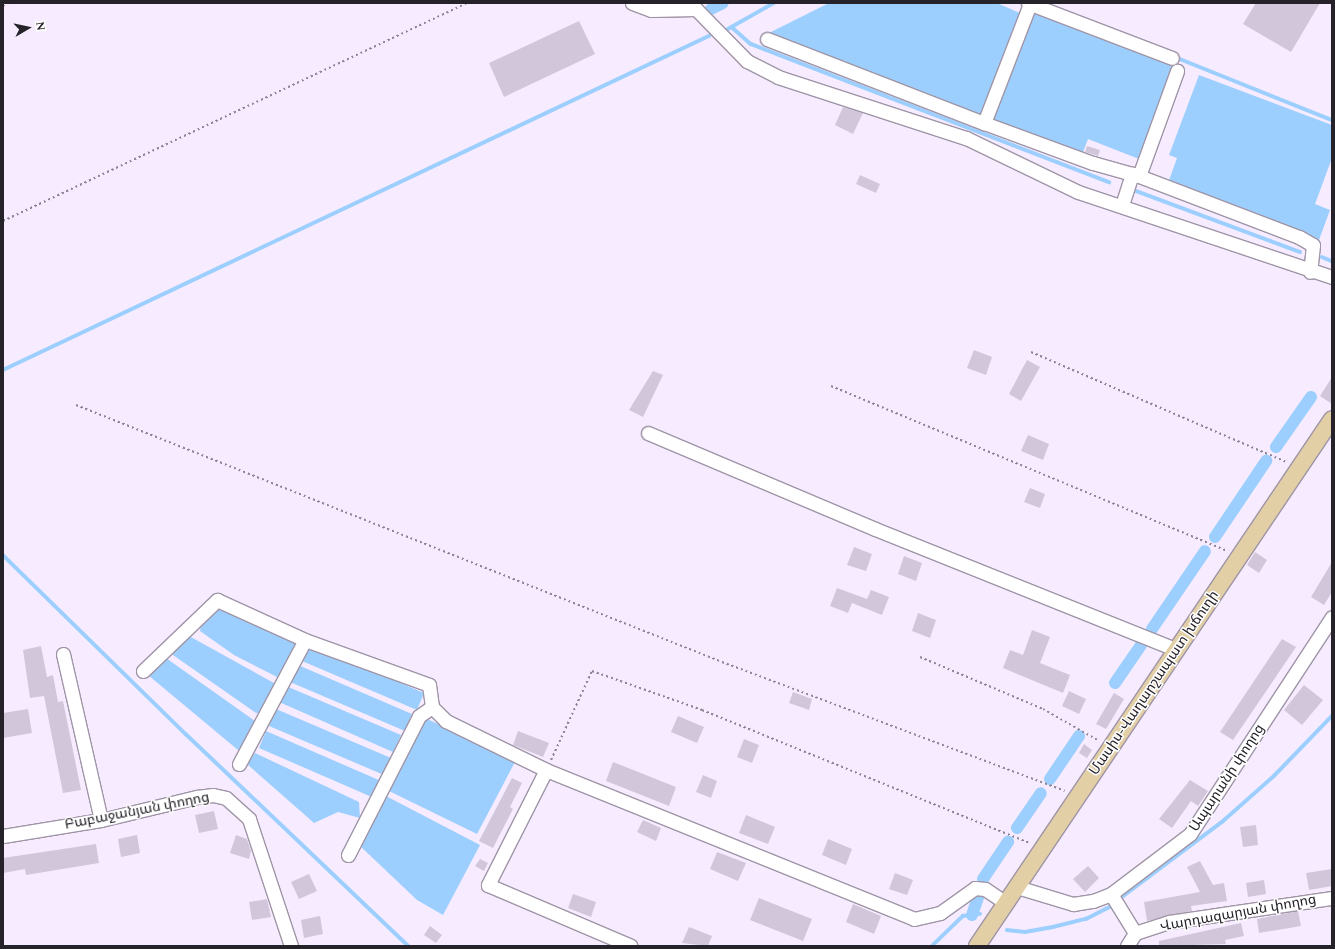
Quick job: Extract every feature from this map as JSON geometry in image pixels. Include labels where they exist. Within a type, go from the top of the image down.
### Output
[{"type":"main road","name":"Մասիս-Վաղարշապատ խճուղի","points":[[977,946],[1332,419]]},
{"type":"street","points":[[632,3],[651,10],[696,9],[747,61],[778,77],[966,138],[1078,192],[1122,205],[1310,272],[1332,277]]},
{"type":"street","points":[[984,123],[1029,4],[1172,58]]},
{"type":"street","points":[[767,39],[984,123],[1135,175],[1312,245],[1310,272]]},
{"type":"street","points":[[1122,205],[1177,71]]},
{"type":"street","points":[[648,433],[875,529],[1177,650]]},
{"type":"street","points":[[143,671],[217,600],[305,640],[429,685],[432,707],[446,721],[546,770],[914,919],[940,913],[975,888],[985,889],[1006,903]]},
{"type":"street","name":"Ապարանի փողոց","points":[[1017,888],[1074,904],[1111,894],[1190,834],[1332,617]]},
{"type":"street","points":[[239,764],[305,640]]},
{"type":"street","points":[[63,654],[101,820]]},
{"type":"street","points":[[348,855],[419,716],[432,707]]},
{"type":"street","points":[[546,770],[488,885],[632,946]]},
{"type":"street","name":"Բաբաջանյան փողոց","points":[[3,836],[101,820],[197,797],[213,795],[226,798],[249,819],[291,946]]},
{"type":"street","points":[[1111,894],[1135,933],[1127,946]]},
{"type":"street","name":"Վարդազարյան փողոց","points":[[1135,933],[1169,922],[1332,898]]},
{"type":"path","points":[[3,6],[8,3]]},
{"type":"path","points":[[3,221],[468,3]]},
{"type":"path","points":[[1031,352],[1275,455],[1299,469]]},
{"type":"path","points":[[831,386],[1240,556]]},
{"type":"path","points":[[76,405],[445,554],[1077,797]]},
{"type":"path","points":[[920,657],[1043,710],[1089,732],[1110,750]]},
{"type":"path","points":[[546,770],[592,671],[702,710],[1001,829],[1042,850]]},
{"type":"water","points":[[829,3],[997,3],[1022,14],[982,118],[769,33]]},
{"type":"water","points":[[1036,7],[1177,62],[1139,159],[1088,139],[1082,155],[993,120]]},
{"type":"water","points":[[1199,75],[1332,125],[1332,158],[1315,204],[1330,210],[1319,240],[1168,183],[1177,158],[1169,155]]},
{"type":"water","points":[[217,608],[296,640],[297,645],[283,673],[277,677],[234,655],[200,631],[201,625]]},
{"type":"water","points":[[189,636],[274,683],[276,686],[263,712],[256,713],[173,655],[173,651]]},
{"type":"water","points":[[309,644],[424,693],[417,710],[302,661]]},
{"type":"water","points":[[166,658],[255,721],[245,746],[238,750],[148,675]]},
{"type":"water","points":[[298,665],[412,714],[405,731],[290,682]]},
{"type":"water","points":[[286,686],[401,735],[393,752],[279,702]]},
{"type":"water","points":[[276,709],[391,758],[384,775],[269,726]]},
{"type":"water","points":[[425,718],[516,760],[477,834],[387,790]]},
{"type":"water","points":[[266,731],[381,781],[374,798],[259,748]]},
{"type":"water","points":[[255,753],[359,802],[360,818],[338,812],[314,823],[247,764]]},
{"type":"water","points":[[384,795],[480,845],[443,915],[417,900],[359,845]]},
{"type":"building","points":[[1256,3],[1320,3],[1291,52],[1243,24]]},
{"type":"building","points":[[579,21],[595,54],[504,97],[489,63]]},
{"type":"building","points":[[843,107],[863,113],[853,134],[835,125]]},
{"type":"building","points":[[1087,146],[1100,150],[1098,156],[1085,152]]},
{"type":"building","points":[[860,175],[880,184],[876,193],[856,184]]},
{"type":"building","points":[[974,350],[992,357],[986,375],[967,368]]},
{"type":"building","points":[[1027,360],[1040,367],[1021,401],[1009,394]]},
{"type":"building","points":[[653,371],[663,375],[643,417],[629,410]]},
{"type":"building","points":[[1332,377],[1332,404],[1320,396]]},
{"type":"building","points":[[1028,435],[1049,444],[1043,460],[1021,451]]},
{"type":"building","points":[[1030,488],[1045,494],[1040,508],[1024,502]]},
{"type":"building","points":[[854,547],[872,554],[866,571],[847,565]]},
{"type":"building","points":[[1255,552],[1267,560],[1259,573],[1247,565]]},
{"type":"building","points":[[904,556],[922,563],[916,581],[898,574]]},
{"type":"building","points":[[1332,562],[1332,592],[1324,605],[1311,597]]},
{"type":"building","points":[[837,588],[867,599],[871,590],[889,597],[882,615],[852,603],[848,613],[830,606]]},
{"type":"building","points":[[918,613],[936,620],[930,638],[912,631]]},
{"type":"building","points":[[1032,630],[1050,637],[1040,663],[1070,675],[1063,693],[1003,668],[1010,650],[1023,655]]},
{"type":"building","points":[[1282,639],[1296,647],[1233,740],[1220,732]]},
{"type":"building","points":[[41,646],[47,677],[53,675],[58,702],[63,701],[81,790],[63,793],[44,696],[30,698],[23,650]]},
{"type":"building","points":[[1304,685],[1323,700],[1302,725],[1284,710]]},
{"type":"building","points":[[1069,691],[1086,699],[1079,714],[1062,706]]},
{"type":"building","points":[[793,692],[812,699],[809,710],[789,703]]},
{"type":"building","points":[[1114,693],[1124,699],[1106,729],[1096,724]]},
{"type":"building","points":[[28,709],[32,733],[3,738],[3,713]]},
{"type":"building","points":[[678,716],[704,727],[697,743],[671,732]]},
{"type":"building","points":[[518,731],[549,743],[543,757],[513,745]]},
{"type":"building","points":[[744,739],[759,745],[752,763],[737,757]]},
{"type":"building","points":[[1084,744],[1092,750],[1087,758],[1079,753]]},
{"type":"building","points":[[613,762],[676,787],[669,806],[606,781]]},
{"type":"building","points":[[703,775],[717,781],[711,798],[696,792]]},
{"type":"building","points":[[512,778],[522,783],[510,807],[513,809],[493,848],[479,841]]},
{"type":"building","points":[[1190,780],[1208,791],[1198,806],[1191,801],[1172,828],[1159,819]]},
{"type":"building","points":[[214,811],[218,829],[199,833],[195,815]]},
{"type":"building","points":[[746,815],[775,827],[768,844],[739,833]]},
{"type":"building","points":[[643,820],[661,828],[656,841],[637,832]]},
{"type":"building","points":[[1256,825],[1258,845],[1243,847],[1240,827]]},
{"type":"building","points":[[137,835],[140,853],[121,857],[118,839]]},
{"type":"building","points":[[236,835],[247,839],[251,851],[249,859],[230,853]]},
{"type":"building","points":[[828,839],[852,849],[846,865],[822,855]]},
{"type":"building","points":[[96,844],[99,863],[26,875],[25,869],[3,873],[3,858]]},
{"type":"building","points":[[717,852],[746,863],[738,881],[710,869]]},
{"type":"building","points":[[480,859],[488,863],[484,871],[475,866]]},
{"type":"building","points":[[1200,861],[1213,885],[1224,883],[1227,901],[1191,906],[1192,911],[1147,921],[1144,902],[1200,892],[1187,867]]},
{"type":"building","points":[[1088,866],[1099,878],[1085,892],[1073,879]]},
{"type":"building","points":[[1332,869],[1332,886],[1309,890],[1306,873]]},
{"type":"building","points":[[895,873],[913,880],[907,895],[889,889]]},
{"type":"building","points":[[309,874],[317,891],[299,899],[291,882]]},
{"type":"building","points":[[1264,880],[1266,894],[1248,897],[1246,883]]},
{"type":"building","points":[[573,894],[596,902],[591,917],[568,908]]},
{"type":"building","points":[[759,898],[812,919],[803,941],[750,920]]},
{"type":"building","points":[[267,899],[271,917],[252,920],[249,902]]},
{"type":"building","points":[[853,904],[881,916],[874,934],[846,922]]},
{"type":"building","points":[[1298,911],[1301,926],[1259,933],[1257,919]]},
{"type":"building","points":[[320,916],[323,934],[304,938],[301,920]]},
{"type":"building","points":[[1241,923],[1244,936],[1225,940],[1226,944],[1159,946],[1159,941]]},
{"type":"building","points":[[430,926],[442,935],[436,943],[424,935]]},
{"type":"building","points":[[689,927],[712,936],[708,946],[682,943]]},
{"type":"waterway","points":[[711,9],[723,3]]},
{"type":"waterway","points":[[728,29],[774,3]]},
{"type":"waterway","points":[[733,28],[751,44],[1109,182]]},
{"type":"waterway","points":[[3,370],[709,36]]},
{"type":"waterway","points":[[1175,57],[1332,120]]},
{"type":"waterway","points":[[1136,191],[1300,252]]},
{"type":"waterway","points":[[1322,257],[1332,261]]},
{"type":"waterway","points":[[1276,447],[1311,397]]},
{"type":"waterway","points":[[1215,537],[1266,461]]},
{"type":"waterway","points":[[1152,629],[1205,551]]},
{"type":"waterway","points":[[3,555],[186,734],[409,946]]},
{"type":"waterway","points":[[1115,683],[1141,645]]},
{"type":"waterway","points":[[1118,900],[1222,822],[1274,776],[1332,716]]},
{"type":"waterway","points":[[1050,779],[1079,736]]},
{"type":"waterway","points":[[1017,828],[1041,793]]},
{"type":"waterway","points":[[983,879],[1008,842]]},
{"type":"waterway","points":[[972,915],[978,898]]},
{"type":"waterway","points":[[1007,930],[1025,932],[1053,927],[1086,919],[1114,905]]},
{"type":"waterway","points":[[932,946],[963,916],[980,914]]}]
